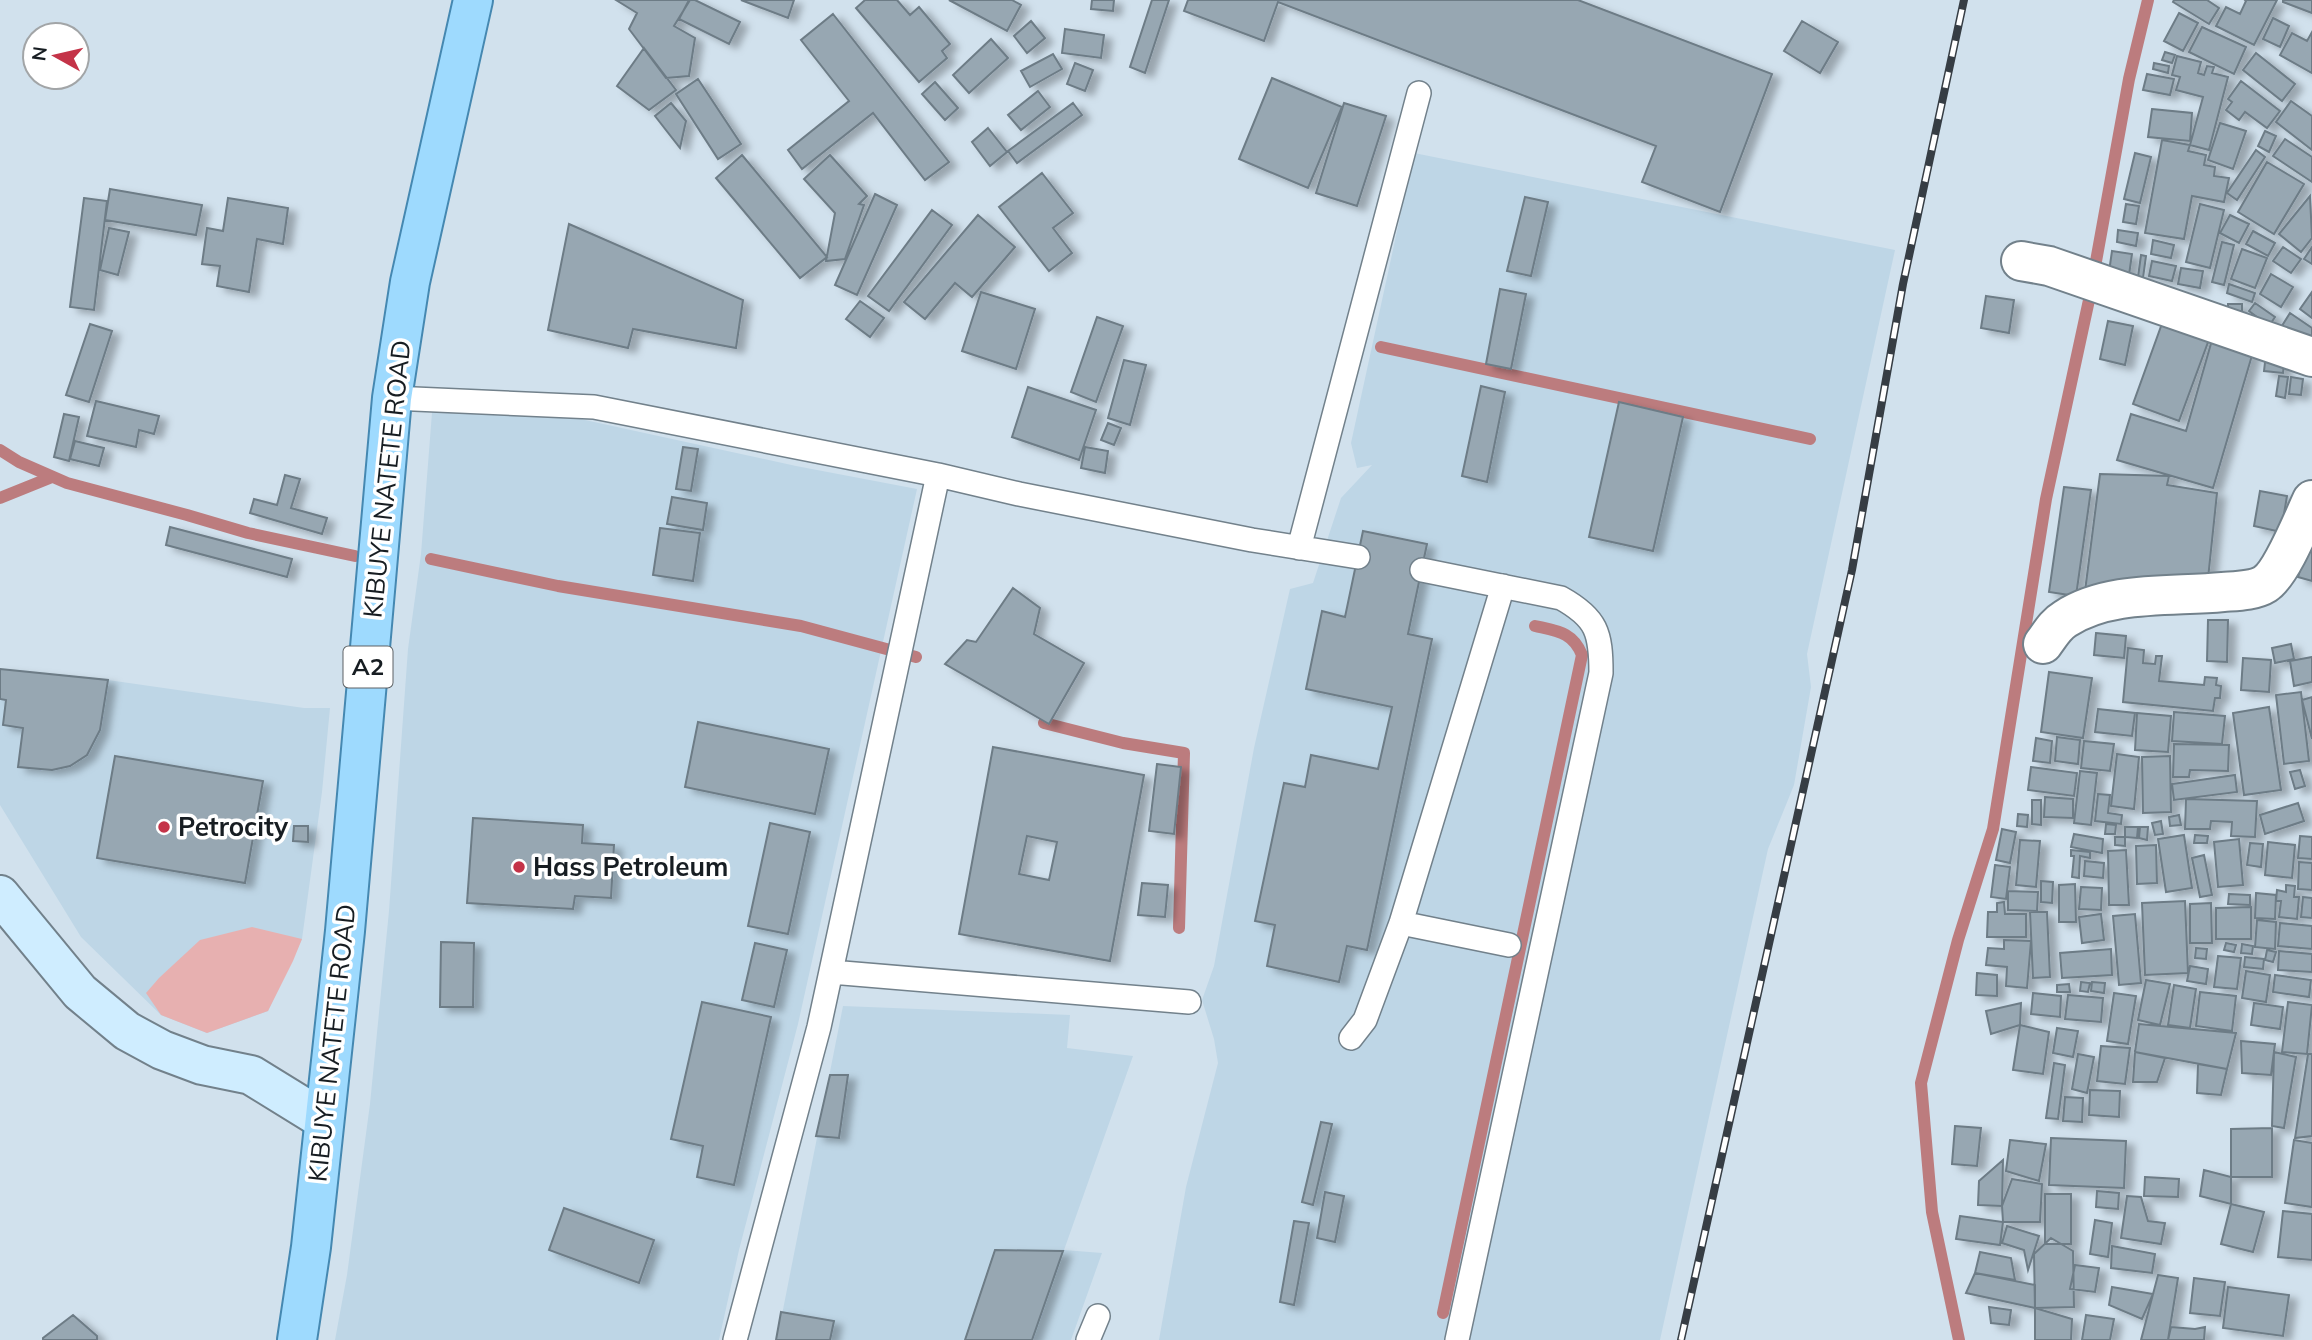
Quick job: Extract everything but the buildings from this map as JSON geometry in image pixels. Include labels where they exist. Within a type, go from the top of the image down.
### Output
[{"type":"main road","name":"KIBUYE NATETE ROAD","points":[[297,1340],[311,1247],[345,931],[392,398],[410,282],[473,0]]},
{"type":"main road","points":[[1,900],[80,992],[128,1031],[162,1050],[202,1065],[251,1075],[324,1119]]},
{"type":"street","points":[[2021,261],[2049,266],[2312,357]]},
{"type":"street","points":[[2043,644],[2063,620],[2079,611],[2100,605],[2132,598],[2228,591],[2265,584],[2289,549],[2312,499]]},
{"type":"lane","points":[[1300,548],[1419,93]]},
{"type":"lane","points":[[392,398],[594,407],[938,475],[1019,494],[1358,557]]},
{"type":"lane","points":[[735,1340],[819,1027],[938,475]]},
{"type":"lane","points":[[1422,570],[1561,598],[1580,608],[1589,618],[1598,636],[1601,650],[1601,673],[1457,1340]]},
{"type":"lane","points":[[1351,1038],[1365,1020],[1401,923],[1503,586]]},
{"type":"lane","points":[[1401,923],[1509,945]]},
{"type":"lane","points":[[831,972],[1189,1002]]},
{"type":"lane","points":[[1088,1340],[1098,1316]]},
{"type":"shaded area","points":[[1414,153],[1895,250],[1807,654],[1811,687],[1794,785],[1768,849],[1660,1340],[1159,1340],[1186,1187],[1218,1063],[1202,1000],[1214,966],[1254,748],[1290,589],[1313,583],[1341,498],[1372,465],[1357,468],[1351,443]]},
{"type":"shaded area","points":[[434,387],[796,466],[917,489],[798,1024],[739,1250],[719,1340],[335,1340],[347,1275],[370,1104],[389,911],[408,649],[421,554]]},
{"type":"shaded area","points":[[0,669],[108,680],[304,708],[330,708],[322,792],[302,939],[268,1011],[207,1033],[161,1015],[81,937],[0,805]]},
{"type":"shaded area","points":[[252,927],[302,939],[268,1011],[207,1033],[161,1015],[146,993],[159,978],[200,940]]},
{"type":"shaded area","points":[[843,1006],[1070,1015],[1067,1048],[1133,1056],[1064,1250],[1102,1253],[1071,1340],[777,1340]]},
{"type":"waterway","points":[[1959,1340],[1932,1212],[1921,1083],[1958,940],[1993,829],[2046,499],[2089,300],[2129,79],[2148,0]]},
{"type":"waterway","points":[[1381,347],[1810,439]]},
{"type":"waterway","points":[[0,450],[19,462],[67,483],[248,533],[355,556]]},
{"type":"waterway","points":[[0,498],[52,477]]},
{"type":"waterway","points":[[431,559],[558,586],[801,626],[916,657]]},
{"type":"waterway","points":[[1443,1313],[1582,655],[1569,637],[1535,626]]},
{"type":"waterway","points":[[1044,723],[1123,743],[1184,753],[1179,928]]},
{"type":"railway","points":[[1681,1340],[1852,570],[1903,284],[1964,0]]},
{"type":"place","name":"Petrocity","points":[[164,827]]},
{"type":"place","name":"Hass Petroleum","points":[[519,867]]}]
